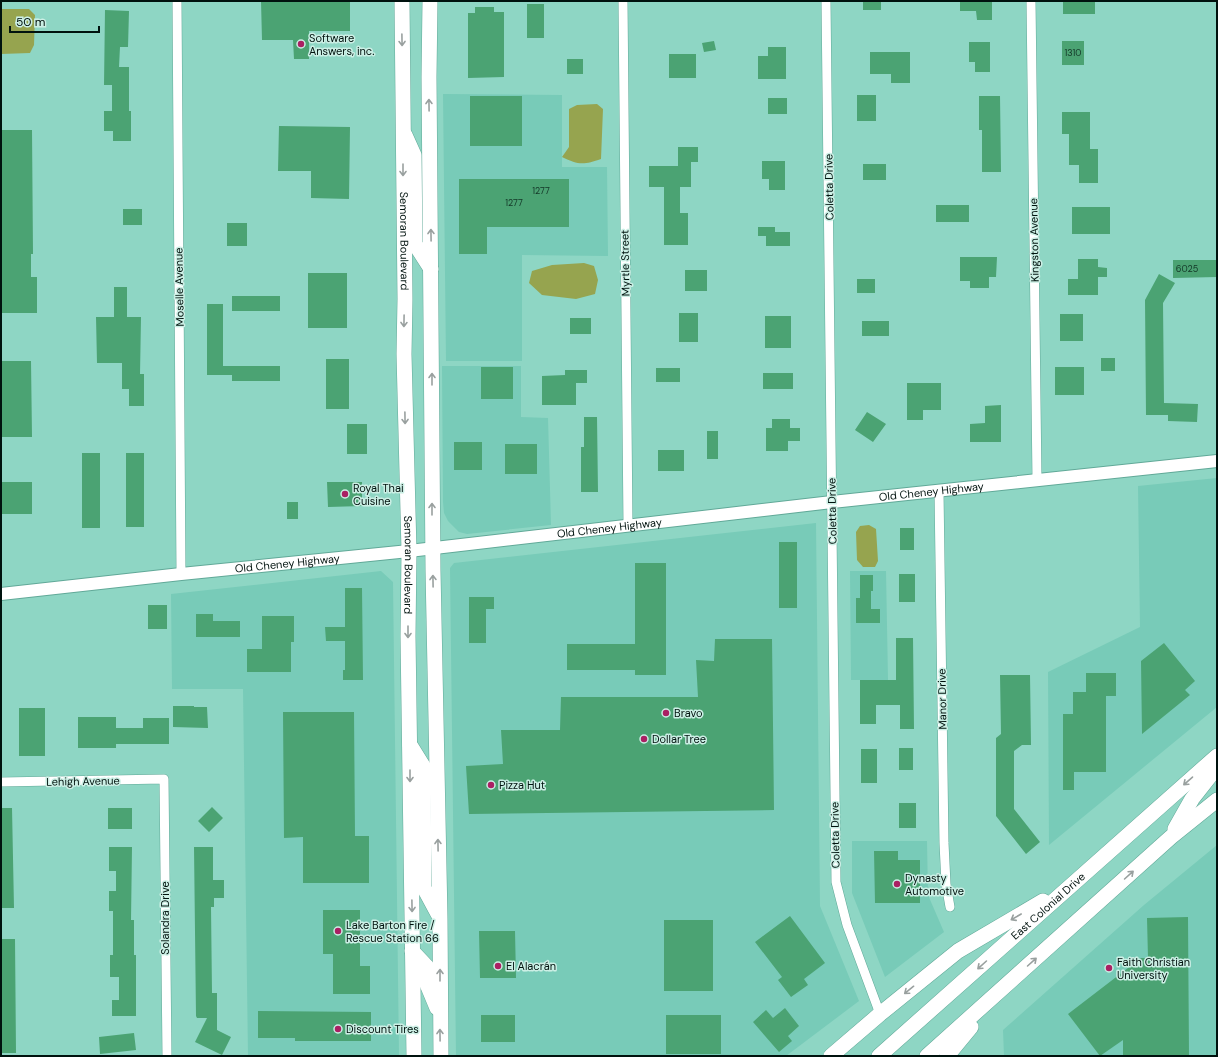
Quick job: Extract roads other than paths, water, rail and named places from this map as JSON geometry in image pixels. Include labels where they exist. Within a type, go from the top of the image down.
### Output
[{"type":"main road","name":"Semoran Boulevard","points":[[402,1],[404,354],[409,551],[414,1056]]},
{"type":"main road","points":[[430,1],[429,78],[432,548],[440,918],[441,1056]]},
{"type":"main road","points":[[403,130],[414,155],[415,244],[431,269]]},
{"type":"main road","points":[[410,744],[423,766],[424,888],[440,918]]},
{"type":"main road","name":"East Colonial Drive","points":[[879,1056],[1217,756]]},
{"type":"main road","points":[[1171,837],[1192,799],[1217,767]]},
{"type":"main road","points":[[927,1056],[1171,837],[1217,800]]},
{"type":"main road","points":[[831,1056],[958,951],[1074,883]]},
{"type":"main road","points":[[412,951],[427,967],[428,984],[440,1014]]},
{"type":"main road","points":[[947,1056],[1004,988]]},
{"type":"street","name":"Moselle Avenue","points":[[177,1],[181,574]]},
{"type":"street","name":"Myrtle Street","points":[[623,1],[628,526]]},
{"type":"street","name":"Coletta Drive","points":[[826,1],[836,882],[847,925],[880,1014]]},
{"type":"street","name":"Kingston Avenue","points":[[1031,1],[1037,480]]},
{"type":"street","name":"Old Cheney Highway","points":[[1,594],[409,551],[939,490],[1217,461]]},
{"type":"street","name":"Manor Drive","points":[[939,490],[944,843],[946,884],[950,907]]},
{"type":"street","name":"Lehigh Avenue","points":[[1,782],[164,779]]},
{"type":"street","name":"Solandra Drive","points":[[164,779],[166,1056]]},
{"type":"place","name":"Software Answers, inc.","points":[[301,44]]},
{"type":"place","name":"Royal Thai Cuisine","points":[[345,494]]},
{"type":"place","name":"Bravo","points":[[666,713]]},
{"type":"place","name":"Dollar Tree","points":[[644,739]]},
{"type":"place","name":"Pizza Hut","points":[[491,785]]},
{"type":"place","name":"Dynasty Automotive","points":[[897,884]]},
{"type":"place","name":"Lake Barton Fire / Rescue Station 66","points":[[338,931]]},
{"type":"place","name":"El Alacrán","points":[[498,966]]},
{"type":"place","name":"Faith Christian University","points":[[1109,968]]},
{"type":"place","name":"Discount Tires","points":[[338,1029]]}]
